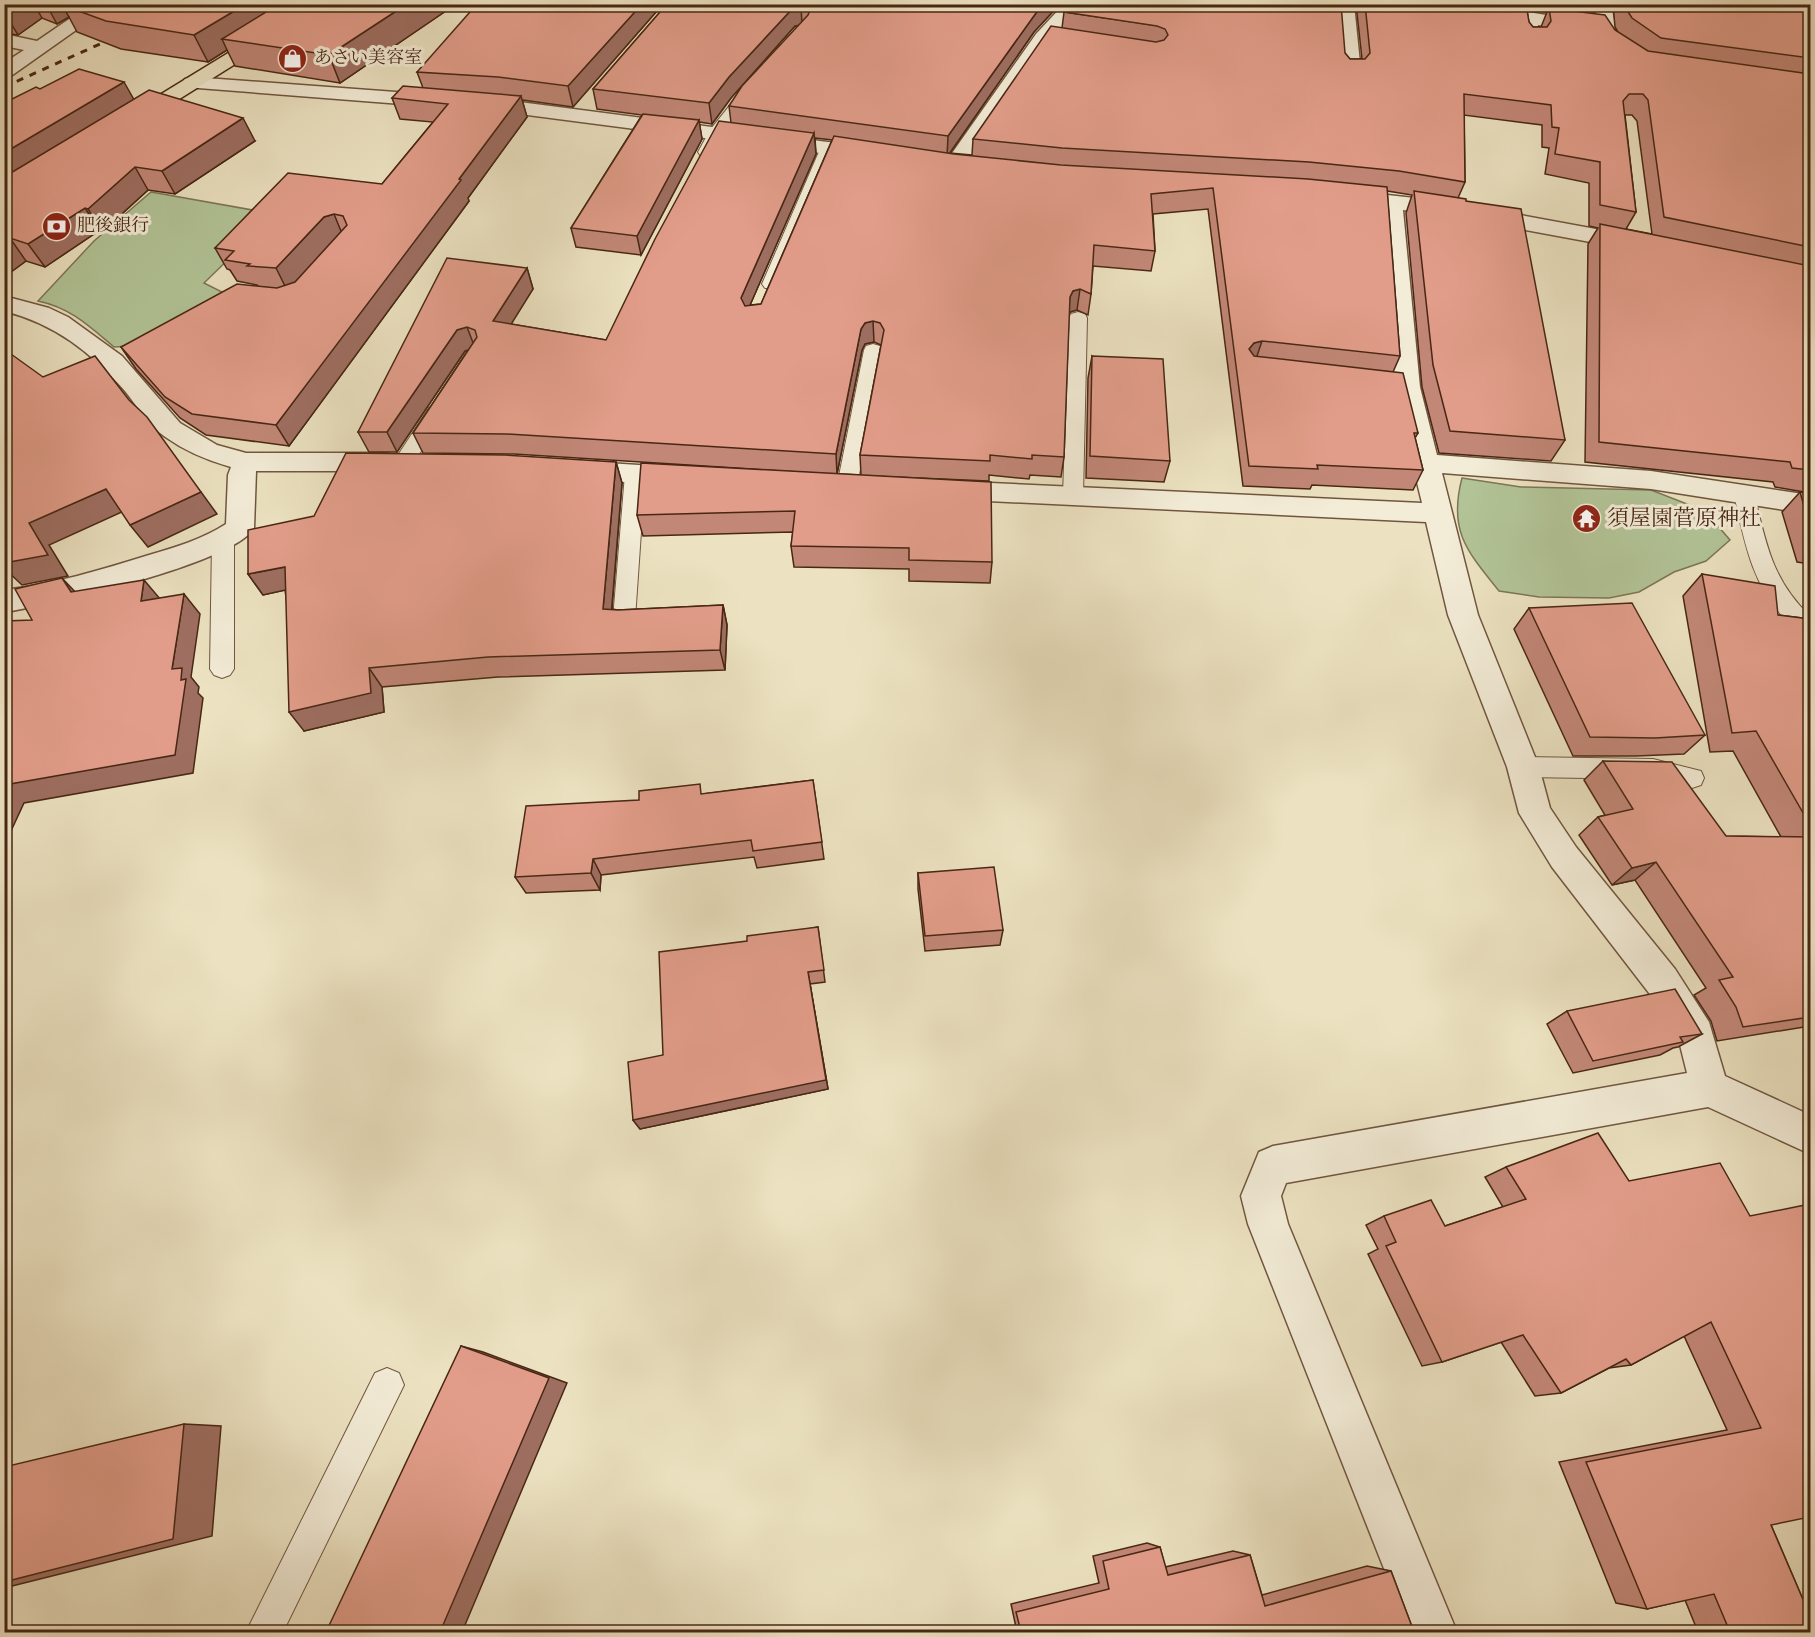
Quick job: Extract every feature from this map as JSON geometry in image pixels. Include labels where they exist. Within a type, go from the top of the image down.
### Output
[{"type":"main road","points":[[113,132],[322,4]]},
{"type":"street","points":[[4,72],[104,4]]},
{"type":"street","points":[[954,166],[1043,38],[1075,4]]},
{"type":"street","points":[[1345,4],[1351,73]]},
{"type":"street","points":[[1602,4],[1604,28],[1613,44],[1637,59]]},
{"type":"street","points":[[1531,41],[1528,18],[1604,28]]},
{"type":"street","points":[[1043,38],[1087,45]]},
{"type":"street","points":[[4,40],[40,47]]},
{"type":"street","points":[[192,83],[504,106],[829,147],[897,158]]},
{"type":"street","points":[[579,115],[594,98]]},
{"type":"street","points":[[931,163],[978,169]]},
{"type":"street","points":[[1324,194],[1391,201],[1662,249]]},
{"type":"street","points":[[1391,201],[1395,386],[1425,463],[1463,615],[1523,767],[1535,813],[1564,857],[1662,981],[1696,1035],[1709,1088]]},
{"type":"street","points":[[1636,220],[1639,244]]},
{"type":"street","points":[[4,303],[41,313],[122,358],[171,429],[208,451],[246,462],[436,463]]},
{"type":"street","points":[[4,601],[45,597],[223,541],[240,528],[240,475],[246,462]]},
{"type":"street","points":[[1425,463],[1651,480],[1810,504]]},
{"type":"street","points":[[547,468],[706,478]]},
{"type":"street","points":[[918,489],[1437,513]]},
{"type":"street","points":[[1433,1632],[1268,1224],[1261,1196],[1273,1166],[1709,1088],[1810,1135]]},
{"type":"lane","points":[[700,163],[716,133],[759,78]]},
{"type":"lane","points":[[764,298],[829,147]]},
{"type":"lane","points":[[1073,495],[1078,318]]},
{"type":"lane","points":[[847,486],[873,350]]},
{"type":"lane","points":[[403,463],[448,395]]},
{"type":"lane","points":[[624,619],[635,474]]},
{"type":"lane","points":[[1744,494],[1762,570],[1776,595],[1790,612],[1810,629]]},
{"type":"lane","points":[[222,669],[223,541]]},
{"type":"lane","points":[[1523,767],[1653,769],[1692,777]]},
{"type":"lane","points":[[264,1632],[387,1385]]},
{"type":"green space","points":[[151,192],[275,214],[204,283],[226,294],[133,346],[114,347],[70,313],[38,301],[94,241]]},
{"type":"green space","points":[[1462,478],[1521,487],[1651,490],[1705,511],[1730,540],[1706,561],[1674,572],[1639,592],[1609,598],[1539,597],[1499,591],[1478,564],[1463,539],[1457,512]]},
{"type":"building","points":[[246,4],[194,35],[106,21],[62,5]]},
{"type":"building","points":[[279,4],[407,4],[329,55],[222,39]]},
{"type":"building","points":[[477,4],[642,4],[568,86],[498,77],[417,72]]},
{"type":"building","points":[[667,4],[1044,4],[948,136],[729,106],[742,86],[808,15],[810,10],[801,5],[794,7],[729,77],[709,103],[593,89]]},
{"type":"building","points":[[1071,4],[1341,4],[1345,53],[1350,59],[1365,59],[1370,53],[1365,4],[1526,4],[1529,22],[1533,27],[1547,27],[1551,21],[1549,8],[1605,15],[1615,30],[1648,51],[1810,74],[1810,247],[1664,217],[1648,100],[1643,94],[1629,94],[1623,101],[1636,212],[1600,205],[1600,162],[1555,154],[1559,128],[1552,127],[1551,105],[1464,94],[1465,182],[1399,171],[1309,162],[1062,148],[973,139],[1051,26],[1156,42],[1164,40],[1168,35],[1165,29],[1157,26],[1064,12]]},
{"type":"building","points":[[1625,4],[1738,4],[1748,7],[1756,4],[1810,4],[1810,58],[1661,38],[1632,18]]},
{"type":"building","points":[[79,69],[124,82],[4,153],[4,103],[36,87],[40,89]]},
{"type":"building","points":[[403,86],[521,96],[459,179],[461,180],[276,425],[192,414],[165,397],[121,347],[237,284],[277,288],[295,282],[347,225],[343,216],[334,214],[324,217],[276,268],[247,266],[250,264],[225,260],[234,251],[215,248],[288,173],[382,184],[448,104],[392,98]]},
{"type":"building","points":[[149,90],[243,118],[162,171],[135,167],[88,209],[85,208],[28,244],[10,238],[4,242],[4,177]]},
{"type":"building","points":[[643,114],[699,120],[637,236],[571,228]]},
{"type":"building","points":[[719,121],[814,133],[741,298],[745,306],[761,304],[834,136],[954,154],[1061,165],[1308,179],[1387,187],[1400,356],[1262,341],[1254,343],[1249,349],[1254,356],[1403,373],[1418,433],[1414,433],[1423,470],[1317,465],[1318,469],[1249,466],[1213,188],[1151,194],[1155,251],[1094,245],[1091,294],[1080,289],[1073,291],[1070,297],[1064,457],[1032,455],[1032,459],[990,455],[990,461],[860,455],[884,330],[880,323],[873,321],[865,323],[861,329],[836,454],[506,434],[413,433],[477,337],[475,330],[467,327],[457,330],[387,432],[358,432],[447,258],[527,268],[493,321],[606,340],[655,239]]},
{"type":"building","points":[[1414,191],[1521,209],[1565,440],[1450,431],[1433,365]]},
{"type":"building","points":[[1600,224],[1810,266],[1810,470],[1792,468],[1790,462],[1599,442]]},
{"type":"building","points":[[4,349],[43,377],[95,356],[129,400],[147,417],[201,492],[130,525],[106,489],[29,523],[48,555],[4,563]]},
{"type":"building","points":[[1092,356],[1163,359],[1170,461],[1090,456]]},
{"type":"building","points":[[346,453],[505,455],[616,462],[603,609],[723,605],[720,650],[488,657],[369,668],[371,693],[289,712],[285,567],[248,574],[248,530],[314,516]]},
{"type":"building","points":[[641,463],[991,482],[992,562],[909,560],[909,548],[791,546],[795,511],[637,515]]},
{"type":"building","points":[[1800,492],[1810,494],[1810,527]]},
{"type":"building","points":[[1702,574],[1775,586],[1778,615],[1810,619],[1810,825],[1756,731],[1732,733]]},
{"type":"building","points":[[62,578],[71,592],[144,580],[141,601],[184,594],[172,669],[182,668],[181,680],[186,679],[175,755],[4,785],[4,621],[32,620],[15,589]]},
{"type":"building","points":[[1632,603],[1705,735],[1655,738],[1590,737],[1529,608]]},
{"type":"building","points":[[1603,761],[1672,762],[1726,836],[1810,837],[1810,1017],[1743,1027],[1736,1007],[1719,980],[1733,977],[1656,862],[1632,868],[1598,817],[1633,809]]},
{"type":"building","points":[[813,780],[822,842],[753,851],[751,840],[593,859],[591,873],[515,877],[526,806],[639,800],[639,791],[700,784],[701,794]]},
{"type":"building","points":[[994,867],[1003,930],[925,936],[918,873]]},
{"type":"building","points":[[818,927],[824,970],[808,972],[826,1080],[633,1120],[628,1062],[663,1055],[659,952],[747,941],[747,936]]},
{"type":"building","points":[[1675,989],[1702,1034],[1680,1037],[1683,1042],[1593,1061],[1567,1011]]},
{"type":"building","points":[[1598,1133],[1629,1181],[1720,1163],[1750,1216],[1810,1204],[1810,1517],[1771,1525],[1804,1602],[1810,1601],[1810,1632],[1730,1632],[1714,1594],[1647,1609],[1586,1462],[1761,1428],[1711,1322],[1631,1365],[1626,1359],[1561,1393],[1523,1335],[1442,1362],[1386,1246],[1396,1242],[1384,1216],[1431,1200],[1445,1226],[1526,1199],[1506,1167]]},
{"type":"building","points":[[461,1346],[549,1378],[440,1632],[326,1632]]},
{"type":"building","points":[[184,1424],[173,1539],[4,1582],[4,1467]]},
{"type":"building","points":[[1160,1547],[1168,1575],[1250,1555],[1265,1606],[1391,1571],[1414,1632],[1021,1632],[1016,1612],[1109,1589],[1103,1561]]},
{"type":"railway","points":[[4,87],[120,35]]},
{"type":"place","name":"あさい美容室","points":[[293,58]]},
{"type":"place","name":"肥後銀行","points":[[56,226]]},
{"type":"place","name":"須屋園菅原神社","points":[[1586,518]]}]
